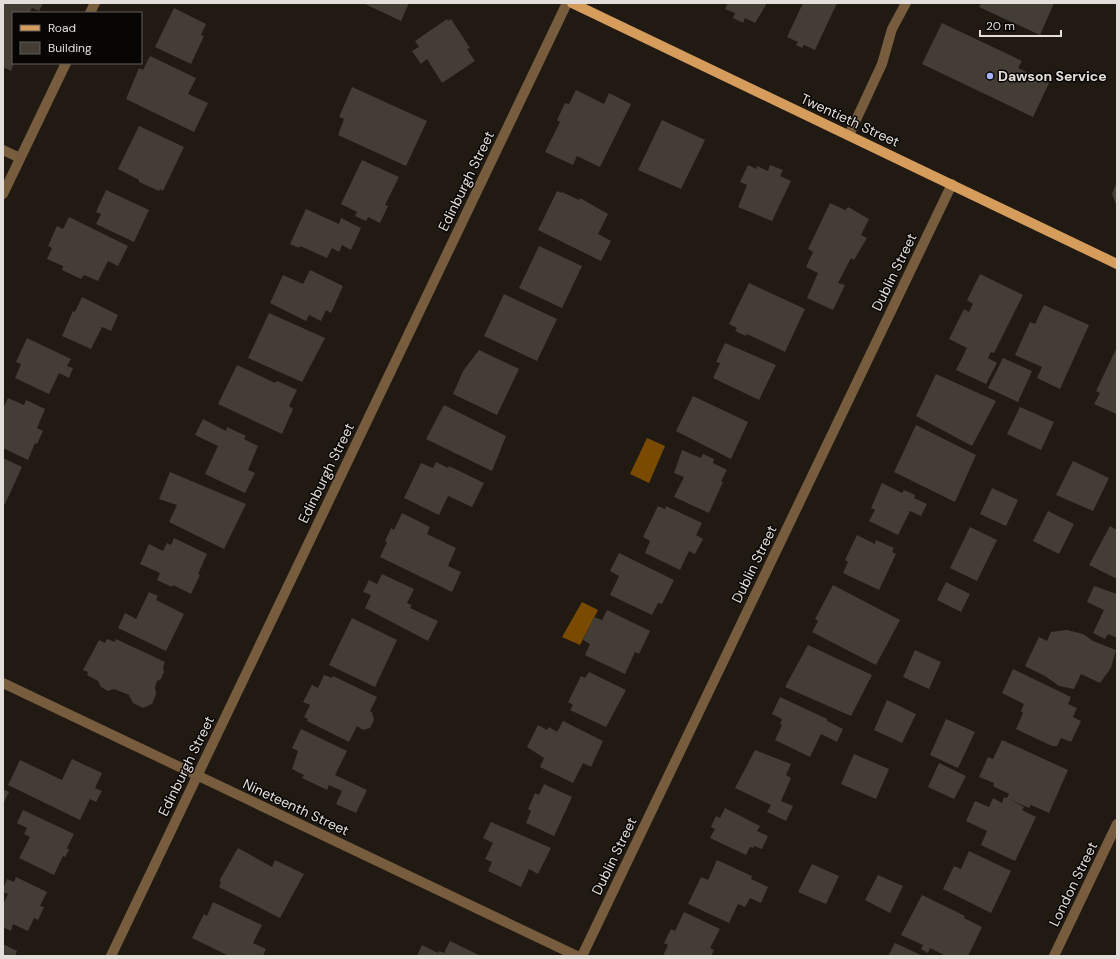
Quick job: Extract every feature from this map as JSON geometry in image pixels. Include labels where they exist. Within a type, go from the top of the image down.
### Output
[{"type":"main road","name":"Twentieth Street","points":[[572,3],[1117,264]]},
{"type":"street","points":[[90,12],[95,3]]},
{"type":"street","name":"Edinburgh Street","points":[[111,956],[567,3]]},
{"type":"street","points":[[849,135],[882,64],[892,29],[906,3]]},
{"type":"street","points":[[3,194],[66,64]]},
{"type":"street","points":[[3,150],[20,158]]},
{"type":"street","name":"Dublin Street","points":[[582,956],[952,184]]},
{"type":"street","name":"Nineteenth Street","points":[[3,683],[577,956]]},
{"type":"street","name":"London Street","points":[[1054,956],[1117,824]]},
{"type":"shaded area","points":[[647,438],[665,446],[649,483],[630,474]]},
{"type":"shaded area","points":[[582,602],[598,610],[580,645],[562,637]]},
{"type":"building","points":[[3,3],[43,3],[39,11],[32,8],[30,12],[12,12],[12,64],[14,64],[11,71],[3,67]]},
{"type":"building","points":[[363,3],[409,3],[401,21]]},
{"type":"building","points":[[728,3],[764,3],[766,5],[755,23],[745,18],[743,23],[733,18],[735,13],[725,9]]},
{"type":"building","points":[[803,3],[837,3],[815,50],[804,45],[802,48],[796,45],[798,42],[787,37]]},
{"type":"building","points":[[981,3],[1054,3],[1040,35],[979,7]]},
{"type":"building","points":[[174,8],[206,24],[201,35],[204,36],[191,64],[155,47]]},
{"type":"building","points":[[447,19],[448,21],[451,19],[470,48],[467,49],[475,61],[442,83],[427,59],[421,64],[412,51],[419,47],[415,41]]},
{"type":"building","name":"Dawson Service","points":[[942,23],[1022,61],[1018,68],[1049,83],[1033,117],[922,64]]},
{"type":"building","points":[[150,56],[196,78],[188,94],[208,103],[194,132],[126,99],[139,68],[143,70]]},
{"type":"building","points":[[352,87],[427,121],[406,166],[338,135],[344,119],[339,117]]},
{"type":"building","points":[[576,90],[604,104],[609,93],[631,104],[600,167],[577,156],[573,165],[545,152],[560,122],[557,120],[565,103],[569,104]]},
{"type":"building","points":[[662,120],[705,140],[681,189],[638,170]]},
{"type":"building","points":[[139,126],[184,147],[163,191],[160,189],[159,191],[139,182],[139,180],[118,169]]},
{"type":"building","points":[[362,160],[399,177],[385,205],[388,206],[380,223],[368,217],[366,221],[355,216],[357,212],[341,204]]},
{"type":"building","points":[[748,165],[756,169],[757,166],[768,171],[770,165],[783,170],[780,176],[791,181],[772,221],[738,207],[747,185],[740,182]]},
{"type":"building","points":[[1117,182],[1117,207],[1112,194]]},
{"type":"building","points":[[106,190],[149,210],[134,242],[96,224],[101,214],[96,212]]},
{"type":"building","points":[[557,191],[579,200],[580,198],[608,214],[598,234],[611,241],[601,261],[538,230]]},
{"type":"building","points":[[830,203],[845,210],[848,207],[869,219],[861,235],[867,238],[854,260],[851,258],[838,283],[845,285],[833,310],[807,298],[818,273],[806,267],[813,252],[808,249]]},
{"type":"building","points":[[306,209],[339,224],[341,218],[361,228],[351,250],[342,245],[339,252],[332,248],[327,258],[300,246],[299,248],[290,244]]},
{"type":"building","points":[[69,217],[128,246],[118,266],[108,261],[98,281],[84,275],[81,279],[62,270],[63,266],[47,259],[52,248],[48,246],[57,226],[63,229]]},
{"type":"building","points":[[539,246],[582,266],[562,308],[519,288]]},
{"type":"building","points":[[310,270],[343,286],[331,313],[326,310],[321,321],[309,315],[306,321],[270,303],[283,275],[303,284]]},
{"type":"building","points":[[980,274],[1023,295],[994,353],[991,352],[988,358],[997,363],[986,384],[956,370],[967,348],[949,339],[964,309],[969,312],[973,304],[967,300]]},
{"type":"building","points":[[749,283],[805,309],[785,352],[747,334],[746,336],[735,331],[737,328],[729,324]]},
{"type":"building","points":[[504,294],[557,319],[537,361],[484,336]]},
{"type":"building","points":[[82,297],[118,315],[111,331],[102,327],[91,349],[62,336],[73,311],[75,312]]},
{"type":"building","points":[[1044,305],[1089,325],[1060,389],[1037,378],[1042,367],[1015,355],[1030,322],[1035,324]]},
{"type":"building","points":[[269,313],[325,338],[302,382],[248,358]]},
{"type":"building","points":[[27,338],[71,359],[67,366],[73,368],[69,378],[59,373],[49,394],[15,378],[21,364],[16,362]]},
{"type":"building","points":[[725,343],[776,365],[759,400],[713,378],[720,363],[716,362]]},
{"type":"building","points":[[1117,347],[1116,414],[1094,404],[1100,393],[1096,391]]},
{"type":"building","points":[[479,350],[519,369],[497,415],[453,394],[463,371]]},
{"type":"building","points":[[1003,358],[1032,371],[1018,402],[988,388]]},
{"type":"building","points":[[237,365],[275,383],[277,381],[297,390],[289,406],[293,409],[282,434],[218,404]]},
{"type":"building","points":[[936,374],[996,401],[972,446],[916,416]]},
{"type":"building","points":[[693,396],[748,422],[731,459],[676,431]]},
{"type":"building","points":[[8,398],[24,405],[26,400],[45,409],[37,428],[43,431],[37,444],[35,443],[28,460],[3,448],[3,408]]},
{"type":"building","points":[[444,405],[506,436],[492,471],[426,439]]},
{"type":"building","points":[[1020,407],[1054,422],[1041,450],[1007,434]]},
{"type":"building","points":[[203,419],[226,431],[227,427],[246,436],[244,439],[258,446],[248,470],[255,473],[245,493],[205,474],[218,446],[195,435]]},
{"type":"building","points":[[916,425],[976,455],[955,502],[894,472]]},
{"type":"building","points":[[682,450],[701,458],[703,454],[714,459],[713,463],[727,470],[721,481],[723,482],[709,513],[674,497],[684,477],[674,473]]},
{"type":"building","points":[[3,458],[22,467],[5,504],[3,503]]},
{"type":"building","points":[[1073,461],[1109,478],[1093,511],[1056,495]]},
{"type":"building","points":[[436,462],[448,468],[449,466],[484,483],[472,507],[448,496],[439,515],[404,498],[421,463],[433,468]]},
{"type":"building","points":[[170,472],[246,504],[224,549],[169,522],[177,505],[159,499]]},
{"type":"building","points":[[882,483],[902,493],[904,490],[915,495],[914,498],[927,504],[921,516],[910,511],[898,535],[869,521],[875,510],[871,508]]},
{"type":"building","points":[[992,488],[1018,500],[1006,526],[980,514]]},
{"type":"building","points":[[658,506],[665,509],[666,506],[702,523],[696,535],[703,539],[695,554],[689,551],[680,570],[645,553],[650,541],[643,537]]},
{"type":"building","points":[[1048,511],[1074,524],[1059,554],[1033,541]]},
{"type":"building","points":[[402,513],[430,527],[427,534],[456,548],[448,566],[461,572],[452,592],[380,557],[387,542],[385,541],[391,528],[394,530]]},
{"type":"building","points":[[1110,526],[1117,530],[1117,579],[1089,565]]},
{"type":"building","points":[[970,527],[997,540],[977,581],[950,568]]},
{"type":"building","points":[[857,535],[875,544],[876,540],[894,548],[892,552],[896,554],[879,590],[843,573],[848,562],[845,560]]},
{"type":"building","points":[[174,538],[207,554],[198,574],[200,575],[191,594],[173,585],[172,587],[157,580],[160,573],[140,564],[149,544],[163,551],[167,543],[171,545]]},
{"type":"building","points":[[619,553],[674,580],[662,604],[658,603],[652,615],[610,595],[619,576],[610,571]]},
{"type":"building","points":[[382,574],[414,589],[407,603],[412,605],[410,608],[438,621],[428,641],[365,608],[371,595],[363,592],[369,580],[377,584]]},
{"type":"building","points":[[946,582],[970,594],[961,612],[937,600]]},
{"type":"building","points":[[833,585],[900,620],[876,665],[812,632],[818,621],[815,619]]},
{"type":"building","points":[[1094,586],[1117,594],[1117,638],[1108,634],[1105,639],[1093,633],[1104,610],[1087,602]]},
{"type":"building","points":[[149,592],[158,596],[156,600],[184,614],[166,651],[118,628],[125,613],[136,619]]},
{"type":"building","points":[[607,610],[650,631],[639,654],[635,652],[625,674],[585,655],[590,644],[583,640],[594,617],[602,620]]},
{"type":"building","points":[[352,618],[397,640],[375,687],[329,665]]},
{"type":"building","points":[[1067,630],[1083,634],[1093,641],[1116,650],[1111,668],[1100,683],[1081,674],[1074,689],[1059,686],[1045,676],[1025,666],[1039,637],[1047,641],[1051,632]]},
{"type":"building","points":[[107,639],[115,642],[116,639],[165,662],[163,667],[164,672],[161,679],[157,681],[155,687],[156,694],[152,704],[143,708],[133,703],[129,695],[114,689],[108,691],[101,687],[98,681],[87,675],[88,672],[83,670],[99,640],[105,643]]},
{"type":"building","points":[[808,645],[872,675],[851,716],[785,687]]},
{"type":"building","points":[[915,650],[941,662],[929,689],[903,677]]},
{"type":"building","points":[[1013,669],[1071,697],[1068,704],[1077,708],[1073,717],[1081,721],[1071,742],[1061,738],[1057,746],[1052,746],[1016,729],[1023,713],[1021,711],[1024,704],[1002,693]]},
{"type":"building","points":[[589,672],[626,690],[606,727],[570,710],[573,705],[568,702],[581,676],[585,678]]},
{"type":"building","points":[[324,675],[332,678],[333,676],[377,697],[370,711],[372,712],[374,720],[370,728],[363,730],[357,726],[349,742],[307,721],[308,719],[304,717],[310,705],[303,702],[312,685],[318,688]]},
{"type":"building","points":[[780,697],[827,719],[827,721],[843,729],[837,742],[821,734],[810,757],[775,740],[782,725],[780,724],[782,719],[772,714]]},
{"type":"building","points":[[887,700],[916,714],[902,743],[874,730]]},
{"type":"building","points":[[946,719],[975,732],[958,768],[930,755]]},
{"type":"building","points":[[563,721],[603,741],[591,767],[583,763],[573,783],[540,767],[544,758],[527,747],[538,725],[547,730],[549,727],[557,732]]},
{"type":"building","points":[[301,729],[347,751],[335,775],[367,790],[356,813],[336,804],[342,791],[329,785],[327,790],[302,778],[304,775],[292,769],[298,751],[292,748]]},
{"type":"building","points":[[1002,740],[1068,770],[1049,813],[1031,805],[1029,808],[1009,799],[1024,807],[1022,810],[1036,817],[1015,861],[981,845],[987,831],[966,821],[975,801],[989,807],[993,798],[1002,803],[1004,797],[1007,798],[1009,794],[993,786],[994,783],[979,777],[988,757],[993,759]]},
{"type":"building","points":[[755,750],[791,764],[786,775],[791,778],[781,801],[793,806],[786,821],[767,812],[771,805],[735,788]]},
{"type":"building","points":[[854,754],[889,769],[876,799],[841,784]]},
{"type":"building","points":[[72,759],[102,773],[95,788],[102,791],[96,802],[90,799],[80,820],[8,785],[20,760],[62,780]]},
{"type":"building","points":[[939,763],[966,776],[954,799],[928,787]]},
{"type":"building","points":[[544,784],[572,797],[554,836],[526,823],[531,811],[528,809],[535,793],[539,795]]},
{"type":"building","points":[[3,789],[9,792],[3,804]]},
{"type":"building","points":[[725,808],[760,826],[757,831],[768,836],[762,849],[754,846],[753,848],[750,847],[746,855],[710,838],[715,829],[711,827],[716,816],[720,818]]},
{"type":"building","points":[[23,810],[74,834],[67,848],[69,850],[65,857],[63,856],[54,875],[19,858],[30,837],[24,834],[27,828],[17,823]]},
{"type":"building","points":[[491,822],[551,848],[538,874],[529,869],[521,887],[488,871],[492,862],[485,859],[493,843],[483,838]]},
{"type":"building","points":[[238,848],[272,867],[275,860],[304,874],[280,918],[219,887],[221,882],[219,881]]},
{"type":"building","points":[[969,851],[1011,871],[991,913],[943,889],[954,866],[961,869]]},
{"type":"building","points":[[717,860],[752,876],[751,879],[768,887],[761,903],[750,898],[745,907],[738,904],[729,923],[688,904],[701,877],[708,880]]},
{"type":"building","points":[[812,864],[839,876],[826,904],[798,892]]},
{"type":"building","points":[[878,875],[903,886],[890,913],[865,900]]},
{"type":"building","points":[[16,877],[47,892],[40,906],[44,907],[38,920],[34,918],[28,931],[13,924],[11,931],[3,927],[3,904],[8,894],[3,892],[3,889],[7,879],[14,882]]},
{"type":"building","points":[[922,895],[965,916],[964,918],[982,927],[968,956],[946,956],[930,948],[928,953],[921,949],[923,945],[901,935]]},
{"type":"building","points":[[213,902],[262,925],[253,943],[266,949],[263,956],[229,956],[192,938],[204,914],[207,916]]},
{"type":"building","points":[[684,912],[720,929],[710,948],[714,950],[711,956],[663,956],[668,945],[664,943],[671,929],[675,931]]},
{"type":"building","points":[[450,941],[481,956],[417,956],[422,945],[438,953],[439,951],[444,953]]},
{"type":"building","points":[[895,943],[923,956],[888,956]]},
{"type":"building","points":[[3,944],[17,951],[15,956],[3,956]]},
{"type":"place","name":"Dawson Service","points":[[990,76]]}]
